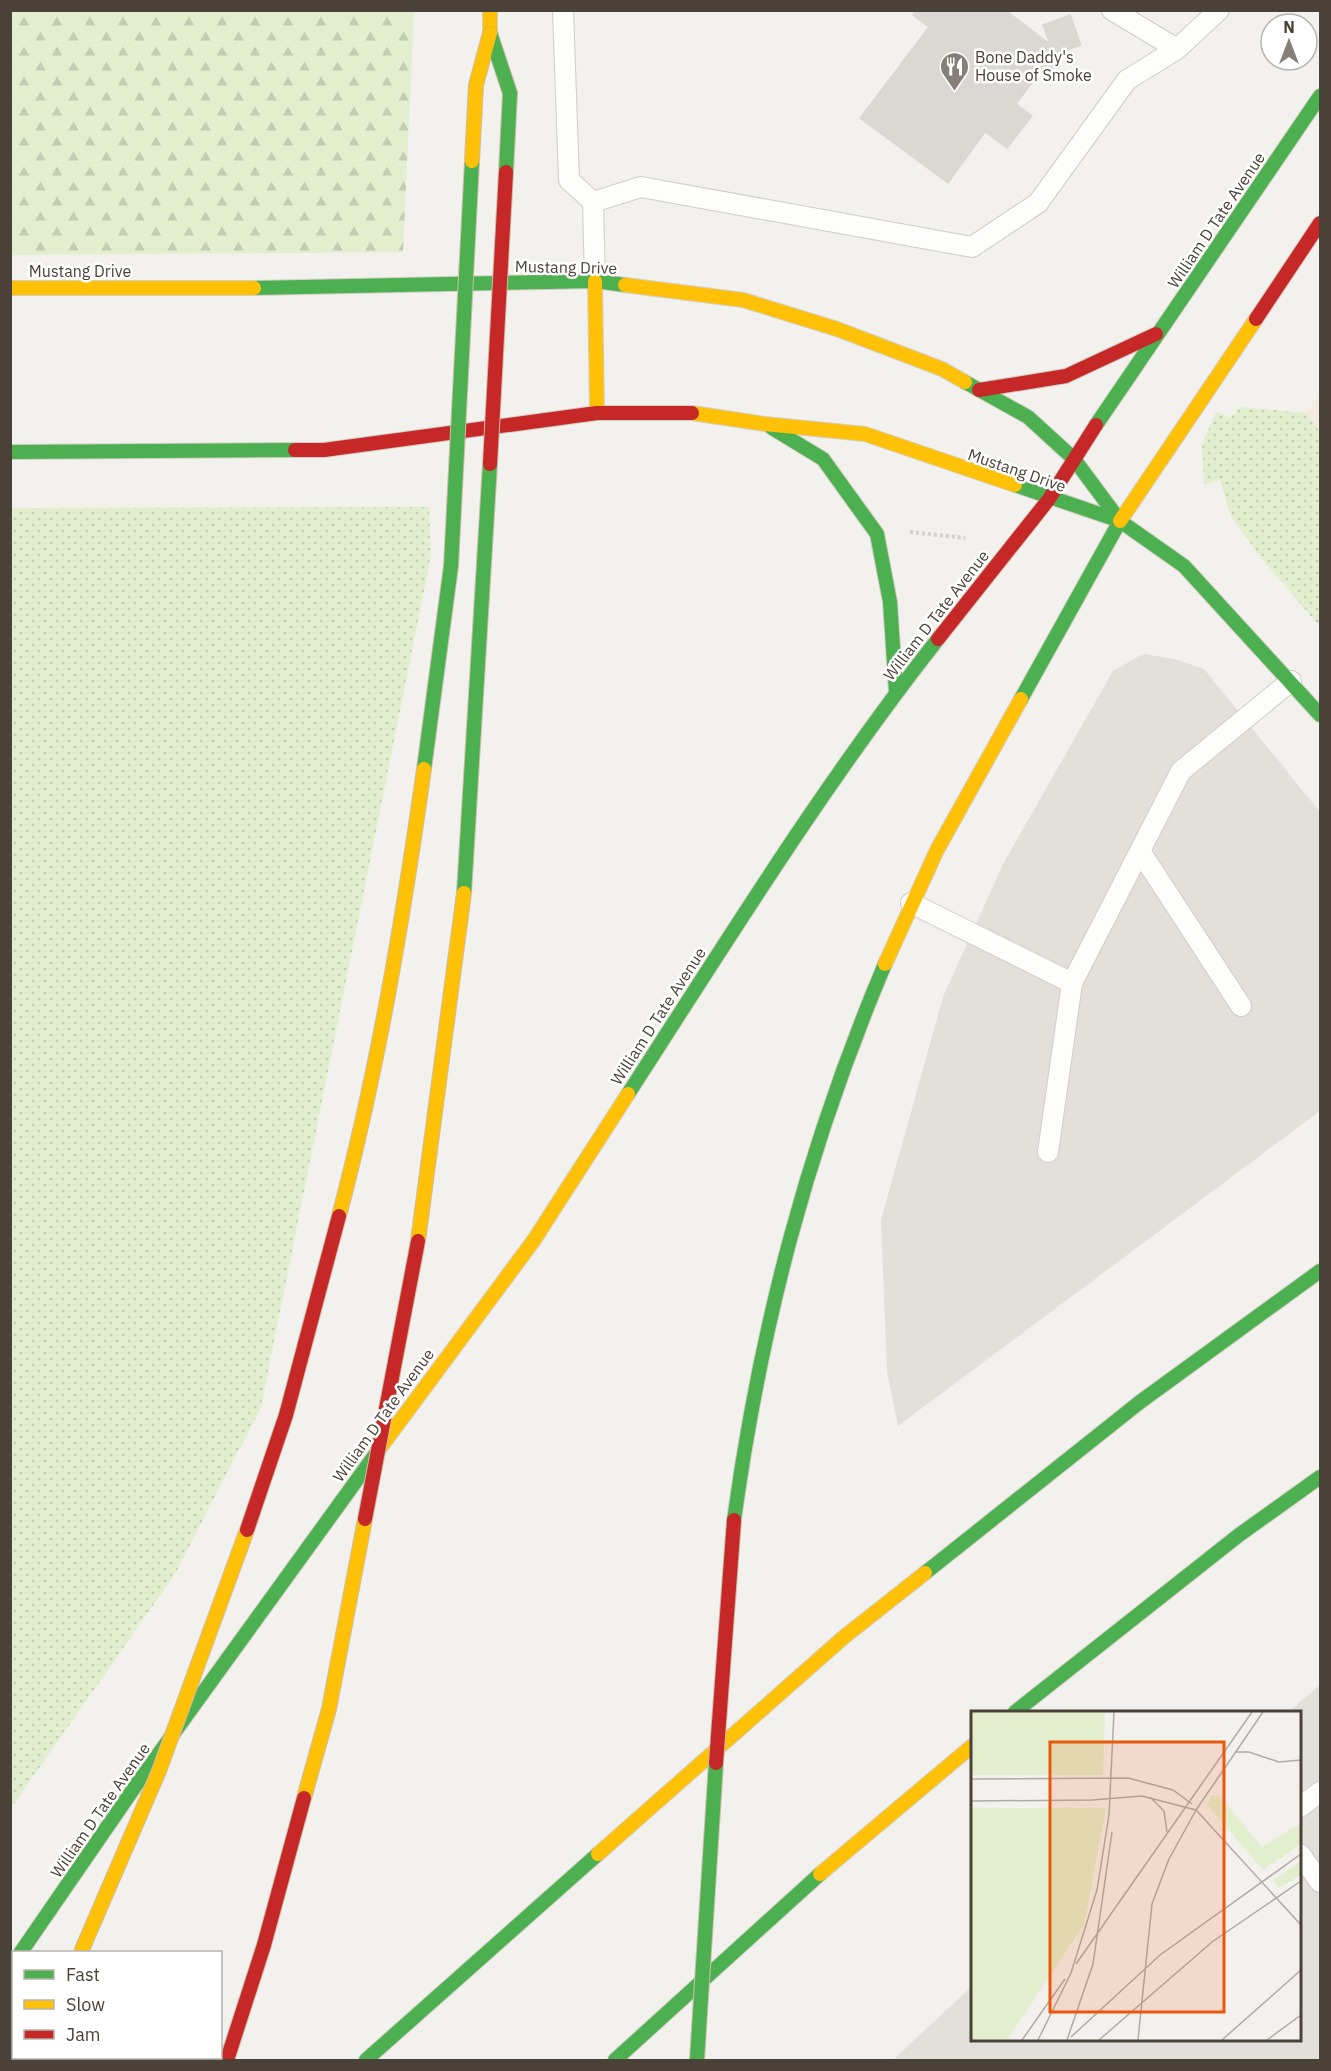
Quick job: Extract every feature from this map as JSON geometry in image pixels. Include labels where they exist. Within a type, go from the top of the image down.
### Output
[{"type":"main road","points":[[82,1951],[159,1771],[226,1591],[285,1414],[359,1141],[409,877],[451,566],[476,85],[490,33],[490,10]]},
{"type":"main road","points":[[227,2061],[264,1945],[329,1709],[418,1244],[465,887],[510,93],[490,33]]},
{"type":"main road","name":"William D Tate Avenue","points":[[22,1951],[141,1779],[433,1374],[534,1240],[733,931],[896,692],[1049,499],[1320,96]]},
{"type":"main road","points":[[697,2061],[708,1866],[734,1520],[749,1407],[764,1331],[804,1177],[837,1081],[911,903],[976,776],[1120,521],[1320,224]]},
{"type":"main road","points":[[595,281],[597,413]]},
{"type":"main road","name":"Mustang Drive","points":[[10,288],[247,288],[595,281],[743,300],[847,333],[942,369],[1028,417],[1074,459],[1120,521]]},
{"type":"main road","points":[[979,390],[1066,376],[1158,334]]},
{"type":"main road","name":"Mustang Drive","points":[[10,452],[324,450],[597,413],[706,413],[765,423],[865,434],[1049,499],[1120,521],[1184,566],[1320,715]]},
{"type":"main road","points":[[765,423],[822,459],[877,534],[890,602],[896,692]]},
{"type":"main road","points":[[366,2061],[844,1637],[1140,1402],[1320,1271]]},
{"type":"main road","points":[[1018,1711],[1239,1535],[1320,1478]]},
{"type":"main road","points":[[615,2061],[786,1903],[971,1747]]},
{"type":"lane","points":[[563,10],[569,180],[593,202],[595,281]]},
{"type":"lane","points":[[1112,10],[1177,49]]},
{"type":"lane","points":[[593,202],[641,187],[972,247],[1038,203],[1127,80],[1177,49],[1219,10]]},
{"type":"lane","points":[[1048,1152],[1072,983],[1181,771],[1291,681]]},
{"type":"lane","points":[[1140,851],[1241,1006]]},
{"type":"lane","points":[[911,903],[1072,983]]},
{"type":"lane","points":[[1301,1806],[1320,1792]]},
{"type":"lane","points":[[1301,1857],[1320,1882]]},
{"type":"path","points":[[908,532],[965,537]]},
{"type":"shaded area","points":[[1320,393],[1320,432],[1306,413]]},
{"type":"shaded area","points":[[1143,654],[1175,659],[1204,669],[1320,812],[1320,1111],[898,1426],[887,1372],[881,1220],[943,997],[1003,864],[1113,671]]},
{"type":"shaded area","points":[[1320,1685],[1320,2060],[893,2060],[971,1987],[971,2041],[1301,2041],[1301,1711],[1289,1711]]},
{"type":"green space","points":[[10,11],[414,11],[403,252],[11,255]]},
{"type":"green space","points":[[1240,407],[1306,413],[1320,432],[1320,627],[1261,558],[1231,516],[1220,480],[1204,484],[1202,445],[1216,412],[1230,417]]},
{"type":"green space","points":[[429,507],[431,555],[261,1407],[175,1574],[11,1808],[11,508]]},
{"type":"building","name":"Bone Daddy's House of Smoke","points":[[916,10],[1005,10],[1050,44],[1043,25],[1070,15],[1081,45],[1069,49],[1047,77],[1040,72],[1016,104],[1032,116],[1007,148],[985,132],[948,183],[860,118],[929,27],[913,15]]},
{"type":"traffic: fast","points":[[490,33],[510,93],[506,172]]},
{"type":"traffic: fast","points":[[1096,425],[1320,96]]},
{"type":"traffic: fast","points":[[424,769],[451,566],[472,161]]},
{"type":"traffic: fast","points":[[254,288],[595,281],[625,285]]},
{"type":"traffic: fast","points":[[965,382],[1028,417],[1074,459],[1120,521]]},
{"type":"traffic: fast","points":[[772,428],[823,459],[877,534],[890,602],[896,692]]},
{"type":"traffic: fast","points":[[10,452],[295,450]]},
{"type":"traffic: fast","points":[[464,893],[490,464]]},
{"type":"traffic: fast","points":[[1015,485],[1120,521],[1184,566],[1320,715]]},
{"type":"traffic: fast","points":[[1021,699],[1120,521]]},
{"type":"traffic: fast","points":[[628,1094],[816,805],[896,693],[938,639]]},
{"type":"traffic: fast","points":[[734,1520],[758,1376],[791,1237],[833,1100],[885,964]]},
{"type":"traffic: fast","points":[[925,1573],[1140,1402],[1320,1271]]},
{"type":"traffic: fast","points":[[22,1951],[134,1788],[380,1448]]},
{"type":"traffic: fast","points":[[1016,1711],[1239,1535],[1320,1477]]},
{"type":"traffic: fast","points":[[697,2060],[716,1763]]},
{"type":"traffic: fast","points":[[366,2060],[598,1854]]},
{"type":"traffic: fast","points":[[615,2060],[820,1874]]},
{"type":"traffic: slow","points":[[490,10],[490,33]]},
{"type":"traffic: slow","points":[[472,161],[476,85],[490,33]]},
{"type":"traffic: slow","points":[[595,281],[597,413]]},
{"type":"traffic: slow","points":[[625,285],[743,300],[837,329],[942,369],[965,382]]},
{"type":"traffic: slow","points":[[10,288],[254,288]]},
{"type":"traffic: slow","points":[[1120,521],[1256,319]]},
{"type":"traffic: slow","points":[[692,413],[765,424],[865,434],[1015,485]]},
{"type":"traffic: slow","points":[[885,964],[937,850],[1021,699]]},
{"type":"traffic: slow","points":[[339,1216],[366,1105],[388,994],[424,769]]},
{"type":"traffic: slow","points":[[418,1241],[464,893]]},
{"type":"traffic: slow","points":[[380,1448],[534,1240],[628,1094]]},
{"type":"traffic: slow","points":[[304,1798],[329,1709],[365,1519]]},
{"type":"traffic: slow","points":[[81,1951],[159,1771],[247,1530]]},
{"type":"traffic: slow","points":[[598,1854],[844,1637],[925,1573]]},
{"type":"traffic: slow","points":[[820,1874],[971,1747]]},
{"type":"traffic: jam","points":[[490,464],[506,172]]},
{"type":"traffic: jam","points":[[1256,319],[1320,223]]},
{"type":"traffic: jam","points":[[979,390],[1066,376],[1156,334]]},
{"type":"traffic: jam","points":[[295,450],[324,450],[597,413],[692,413]]},
{"type":"traffic: jam","points":[[938,639],[1049,499],[1096,425]]},
{"type":"traffic: jam","points":[[247,1530],[286,1415],[339,1216]]},
{"type":"traffic: jam","points":[[365,1519],[418,1241]]},
{"type":"traffic: jam","points":[[716,1763],[734,1520]]},
{"type":"traffic: jam","points":[[227,2060],[264,1945],[304,1798]]},
{"type":"place","name":"Bone Daddy's House of Smoke","points":[[954,92]]}]
